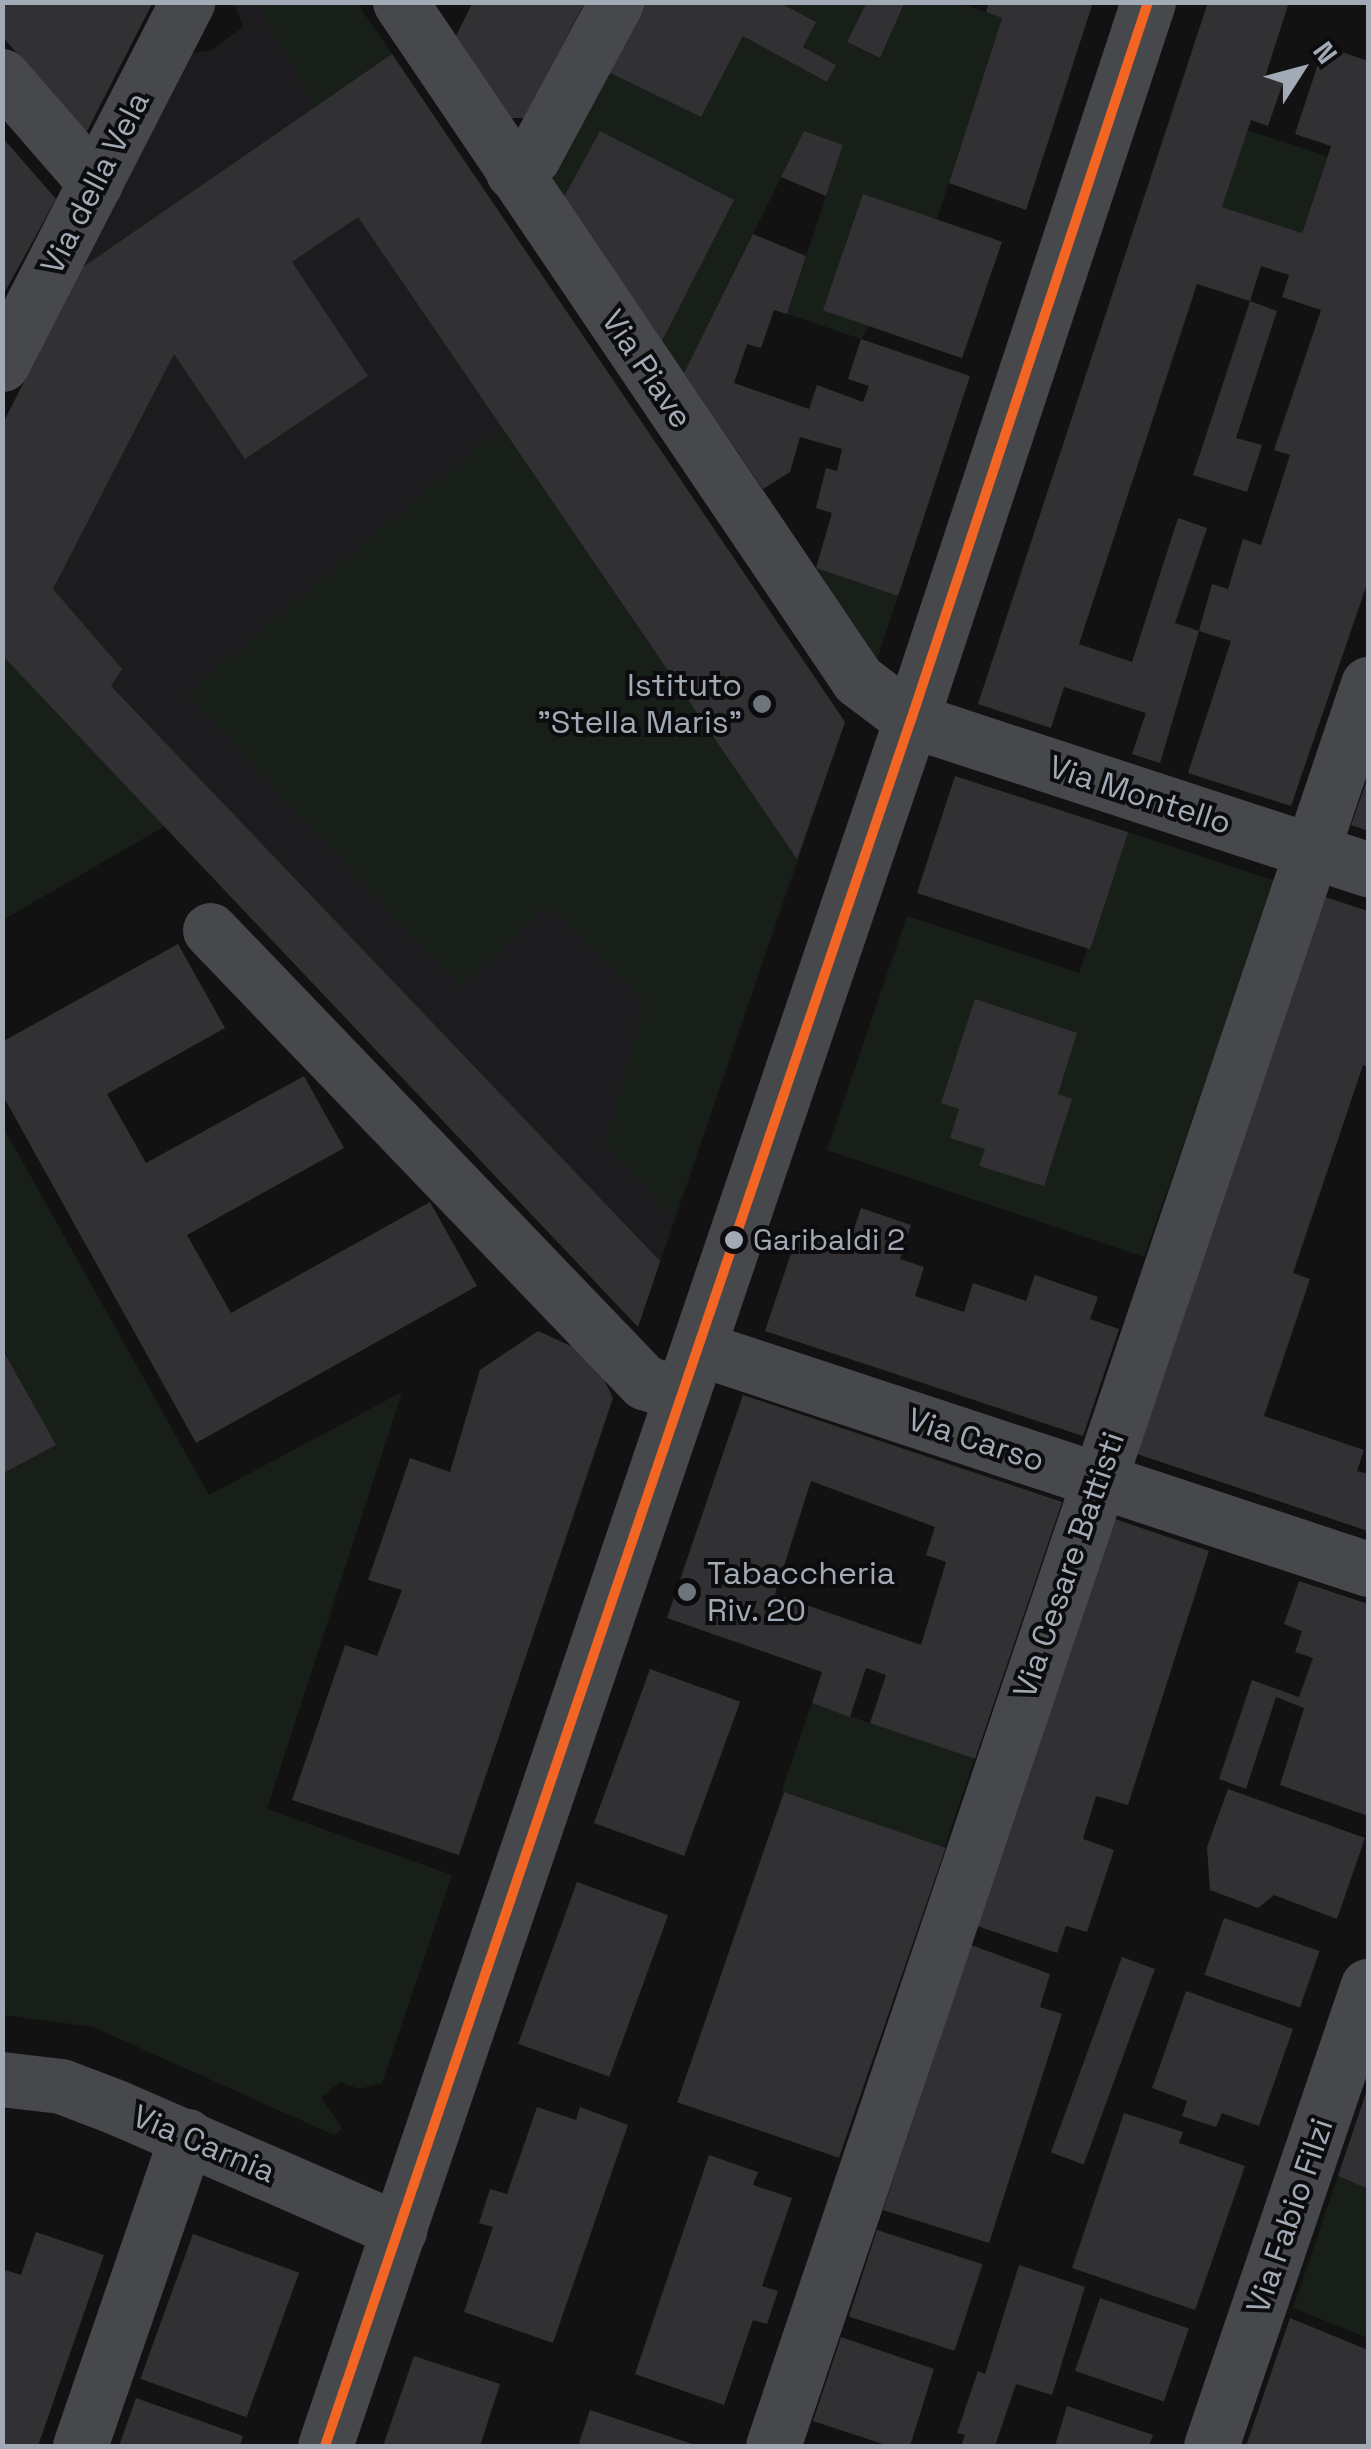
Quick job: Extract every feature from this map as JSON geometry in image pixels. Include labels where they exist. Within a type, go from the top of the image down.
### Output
[{"type":"street","name":"Via della Vela","points":[[2,364],[187,2]]},
{"type":"street","name":"Via Piave","points":[[400,2],[844,662],[892,708],[911,720]]},
{"type":"street","points":[[513,172],[533,157],[616,2]]},
{"type":"street","points":[[325,2446],[911,720],[1148,2]]},
{"type":"street","points":[[2,76],[95,183]]},
{"type":"street","name":"Via Cesare Battisti","points":[[773,2446],[1368,684]]},
{"type":"street","name":"Via Montello","points":[[911,720],[1368,869]]},
{"type":"street","name":"Via Carso","points":[[210,930],[644,1382],[690,1371],[1098,1480],[1368,1569]]},
{"type":"street","name":"Via Fabio Filzi","points":[[1211,2446],[1368,1986]]},
{"type":"street","name":"Via Carnia","points":[[2,2079],[62,2086],[187,2136],[399,2230]]},
{"type":"street","points":[[80,2446],[187,2136]]},
{"type":"shaded area","points":[[234,3],[357,3],[845,722],[638,1327],[3,655],[2,425],[193,53],[212,50],[243,27]]},
{"type":"shaded area","points":[[257,3],[357,3],[392,54],[316,107]]},
{"type":"shaded area","points":[[778,3],[867,3],[847,42],[880,58],[905,3],[959,3],[1002,18],[937,219],[861,339],[787,314],[843,146],[804,131],[684,373],[662,341],[733,200],[564,197],[552,178],[608,72],[701,117],[743,36],[827,82],[836,65],[803,47],[815,22]]},
{"type":"shaded area","points":[[1247,130],[1327,156],[1302,233],[1222,207]]},
{"type":"shaded area","points":[[501,427],[797,859],[674,1219],[606,1144],[644,1003],[547,906],[460,987],[187,694]]},
{"type":"shaded area","points":[[816,568],[898,596],[877,659]]},
{"type":"shaded area","points":[[2,655],[165,826],[3,920],[2,920]]},
{"type":"shaded area","points":[[1128,832],[1275,881],[1144,1257],[827,1150],[907,916],[1079,973]]},
{"type":"shaded area","points":[[2,1125],[209,1495],[402,1392],[267,1809],[452,1875],[382,2083],[359,2089],[340,2082],[321,2098],[342,2128],[334,2135],[93,2027],[3,2015],[3,1474],[55,1445],[3,1348]]},
{"type":"shaded area","points":[[812,1703],[975,1759],[944,1847],[782,1791]]},
{"type":"shaded area","points":[[1338,2176],[1368,2189],[1368,2338],[1293,2308]]},
{"type":"building","points":[[2,2],[153,2],[86,133],[2,36]]},
{"type":"building","points":[[473,2],[585,2],[524,118],[511,118],[456,36]]},
{"type":"building","points":[[645,2],[778,2],[816,22],[803,47],[836,65],[827,82],[743,36],[701,117],[608,72]]},
{"type":"building","points":[[867,2],[905,2],[880,58],[847,42]]},
{"type":"building","points":[[989,2],[1093,2],[1026,210],[949,183],[1002,18],[986,12]]},
{"type":"building","points":[[1208,2],[1289,2],[1265,77],[1283,83],[1268,126],[1251,120],[1222,207],[1302,233],[1331,146],[1295,134],[1324,46],[1368,61],[1368,581],[1291,806],[1188,773],[1231,641],[1199,631],[1160,763],[1132,754],[1146,713],[1064,687],[1051,728],[978,704]],"holes":[[[1261,266],[1289,275],[1282,297],[1321,310],[1274,450],[1290,455],[1261,545],[1243,539],[1228,589],[1212,584],[1199,631],[1175,623],[1207,528],[1178,518],[1132,662],[1079,644],[1197,284],[1250,301]]]},
{"type":"building","name":"Istituto \"Stella Maris\"","points":[[392,54],[845,722],[797,859],[358,217],[292,262],[368,376],[245,459],[174,354],[53,589],[122,669],[111,686],[660,1261],[638,1327],[2,655],[2,425],[83,267]]},
{"type":"building","points":[[600,131],[734,200],[662,341],[564,197]]},
{"type":"building","points":[[804,131],[843,145],[826,196],[781,177]]},
{"type":"building","points":[[2,137],[56,199],[2,297]]},
{"type":"building","points":[[863,194],[1002,242],[962,358],[823,310]]},
{"type":"building","points":[[753,234],[806,256],[787,314],[774,310],[761,348],[747,344],[734,383],[809,409],[817,385],[863,402],[869,386],[848,379],[861,339],[970,376],[898,596],[816,568],[832,513],[816,508],[826,468],[837,471],[842,449],[800,437],[790,472],[763,489],[684,373]]},
{"type":"building","points":[[1250,301],[1277,311],[1236,438],[1262,445],[1247,492],[1193,475]]},
{"type":"building","points":[[955,776],[1128,832],[1090,949],[917,893]]},
{"type":"building","points":[[1368,777],[1368,831],[1351,825]]},
{"type":"building","points":[[1319,895],[1368,911],[1368,1067],[1363,1065],[1293,1273],[1310,1279],[1264,1416],[1364,1450],[1357,1471],[1368,1474],[1368,1531],[1134,1453]]},
{"type":"building","points":[[178,944],[225,1028],[107,1094],[146,1163],[304,1076],[344,1148],[187,1235],[231,1313],[430,1202],[477,1286],[196,1443],[2,1094],[2,1042]]},
{"type":"building","points":[[975,999],[1077,1033],[1058,1094],[1072,1099],[1044,1186],[979,1166],[985,1149],[950,1138],[959,1109],[941,1103]]},
{"type":"building","points":[[861,1208],[911,1225],[900,1259],[924,1267],[915,1296],[964,1312],[973,1283],[1026,1301],[1035,1275],[1098,1297],[1090,1319],[1119,1329],[1083,1436],[765,1331],[799,1230],[848,1247]]},
{"type":"building","points":[[538,1331],[593,1356],[613,1398],[459,1855],[292,1800],[345,1645],[377,1656],[402,1590],[368,1580],[410,1458],[450,1472],[480,1370]]},
{"type":"building","points":[[2,1348],[56,1445],[2,1474]]},
{"type":"building","points":[[743,1395],[1062,1502],[975,1759],[870,1723],[886,1675],[866,1668],[850,1717],[812,1703],[822,1672],[667,1618]],"holes":[[[811,1481],[935,1527],[926,1555],[946,1562],[921,1645],[775,1594]]]},
{"type":"building","points":[[1112,1518],[1209,1551],[1128,1805],[1096,1796],[1083,1839],[1114,1850],[1087,1932],[1066,1926],[1057,1953],[977,1926]]},
{"type":"building","points":[[1299,1581],[1368,1604],[1368,1816],[1280,1785],[1304,1708],[1276,1697],[1246,1789],[1219,1779],[1252,1680],[1299,1697],[1313,1658],[1295,1652],[1302,1631],[1284,1624]]},
{"type":"building","points":[[650,1669],[740,1702],[684,1856],[594,1823]]},
{"type":"building","points":[[1228,1789],[1365,1838],[1337,1919],[1274,1895],[1258,1908],[1210,1890],[1207,1847]]},
{"type":"building","points":[[784,1792],[946,1848],[839,2158],[677,2102]]},
{"type":"building","points":[[577,1882],[668,1915],[609,2077],[518,2044]]},
{"type":"building","points":[[1224,1918],[1319,1951],[1300,2008],[1204,1975]]},
{"type":"building","points":[[971,1945],[1050,1974],[1040,2007],[1062,2014],[989,2243],[883,2210]]},
{"type":"building","points":[[1122,1957],[1155,1969],[1084,2164],[1051,2152]]},
{"type":"building","points":[[1186,1991],[1293,2029],[1259,2126],[1222,2113],[1216,2127],[1182,2116],[1187,2101],[1152,2088]]},
{"type":"building","points":[[1368,2087],[1368,2189],[1338,2176]]},
{"type":"building","points":[[537,2107],[576,2120],[580,2107],[628,2125],[553,2343],[464,2312],[493,2227],[479,2223],[490,2189],[507,2194]]},
{"type":"building","points":[[1124,2113],[1183,2132],[1179,2143],[1245,2166],[1195,2310],[1072,2268]]},
{"type":"building","points":[[709,2155],[758,2172],[753,2185],[792,2198],[762,2286],[778,2291],[767,2324],[753,2320],[724,2405],[635,2374]]},
{"type":"building","points":[[877,2230],[983,2264],[954,2351],[849,2317]]},
{"type":"building","points":[[36,2232],[104,2255],[38,2446],[2,2446],[2,2269],[21,2275]]},
{"type":"building","points":[[193,2234],[299,2273],[247,2417],[140,2379]]},
{"type":"building","points":[[1019,2265],[1085,2287],[1052,2395],[1016,2384],[995,2446],[961,2446],[965,2435],[957,2433],[978,2371],[985,2374]]},
{"type":"building","points":[[1100,2298],[1189,2329],[1164,2401],[1075,2371]]},
{"type":"building","points":[[1290,2318],[1368,2350],[1368,2446],[1246,2446]]},
{"type":"building","points":[[841,2337],[934,2369],[910,2446],[889,2446],[813,2421]]},
{"type":"building","points":[[414,2356],[500,2384],[480,2446],[383,2446]]},
{"type":"building","points":[[136,2398],[243,2436],[240,2446],[119,2446]]},
{"type":"building","points":[[1067,2406],[1153,2435],[1149,2446],[1055,2446]]},
{"type":"building","points":[[590,2410],[698,2446],[578,2446]]},
{"type":"transit line","points":[[325,2446],[911,720],[1148,2]]},
{"type":"place","name":"Istituto \"Stella Maris\"","points":[[762,704]]},
{"type":"place","name":"Garibaldi 2","points":[[734,1240]]},
{"type":"place","name":"Tabaccheria Riv. 20","points":[[687,1592]]}]
